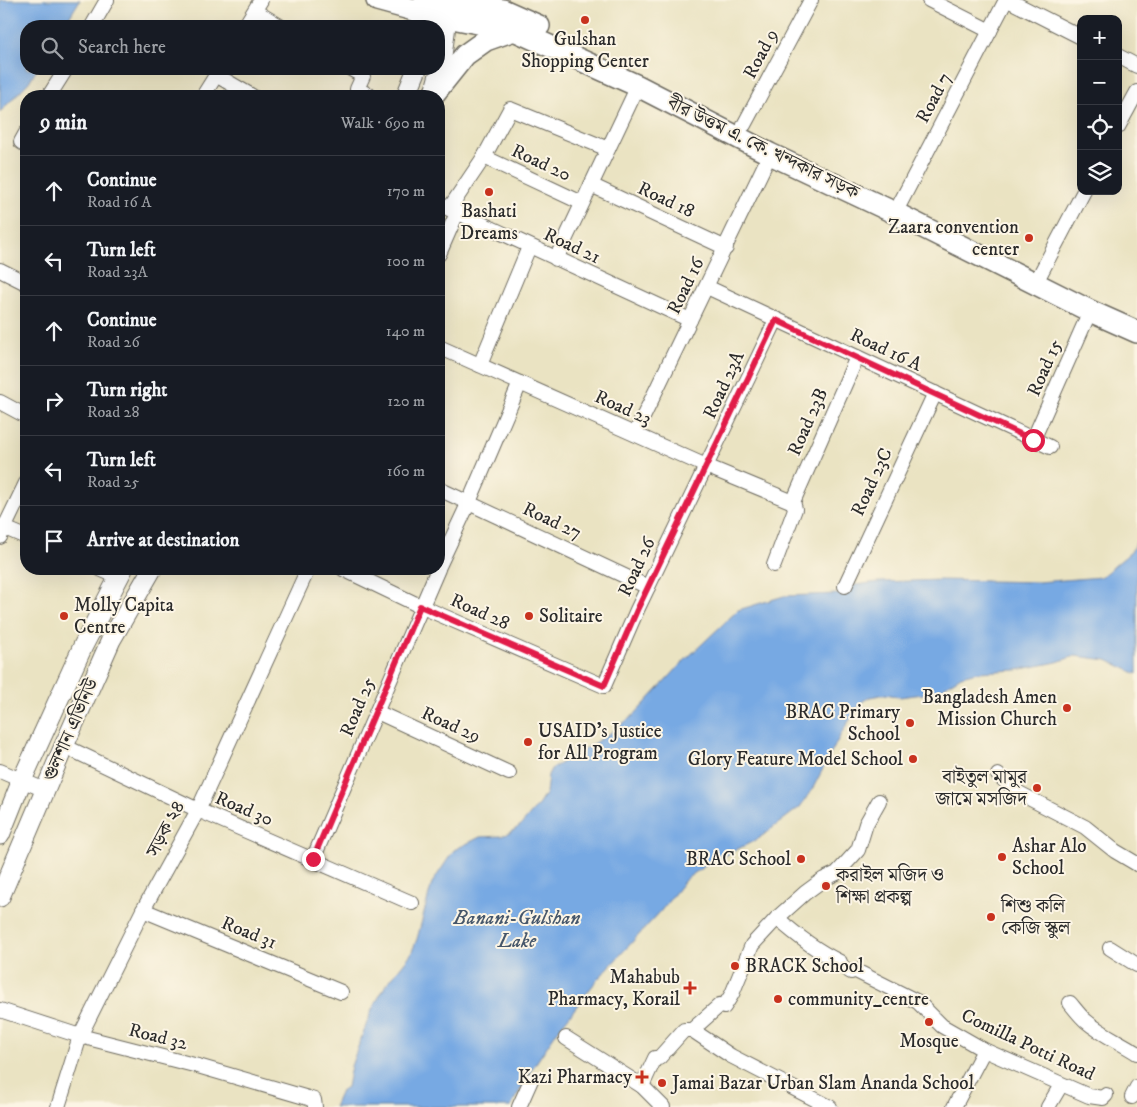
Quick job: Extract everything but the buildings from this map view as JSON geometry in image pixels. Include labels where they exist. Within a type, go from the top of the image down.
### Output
[{"type":"main road","name":"বীর উত্তম এ. কে. খন্দকার সড়ক","points":[[375,0],[422,13],[446,5],[499,5],[744,125],[898,207],[1038,277],[1137,317]]},
{"type":"main road","points":[[375,0],[400,20]]},
{"type":"main road","name":"বীর উত্তম এ. কে. খন্দকার সড়ক","points":[[446,5],[514,30],[638,86],[770,154],[898,207]]},
{"type":"main road","points":[[445,20],[446,5]]},
{"type":"main road","points":[[438,90],[465,55],[486,40],[514,30]]},
{"type":"main road","points":[[408,90],[415,75]]},
{"type":"main road","points":[[435,90],[439,75]]},
{"type":"main road","name":"বীর উত্তম এ. কে. খন্দকার সড়ক","points":[[1038,277],[1090,311],[1137,332]]},
{"type":"main road","name":"গুলশান এভিনিউ","points":[[0,835],[22,780],[83,646],[119,575]]},
{"type":"main road","name":"গুলশান এভিনিউ","points":[[0,897],[111,640],[149,575]]},
{"type":"street","points":[[95,20],[107,0]]},
{"type":"street","name":"Road 9","points":[[744,125],[810,0]]},
{"type":"street","points":[[929,0],[990,31]]},
{"type":"street","points":[[1007,0],[1077,35]]},
{"type":"street","name":"Road 7","points":[[898,207],[1007,0]]},
{"type":"street","points":[[249,20],[258,6],[273,20]]},
{"type":"street","points":[[1122,58],[1137,66]]},
{"type":"street","points":[[53,90],[62,75]]},
{"type":"street","points":[[207,90],[216,75]]},
{"type":"street","points":[[222,75],[244,90]]},
{"type":"street","points":[[359,90],[357,89],[363,76],[361,75]]},
{"type":"street","points":[[556,259],[638,86]]},
{"type":"street","points":[[1122,120],[1137,92]]},
{"type":"street","points":[[445,224],[448,209],[484,157],[510,109],[608,149]]},
{"type":"street","name":"Road 16","points":[[635,434],[770,154]]},
{"type":"street","name":"Road 20","points":[[484,157],[582,203]]},
{"type":"street","name":"Road 18","points":[[591,185],[726,248]]},
{"type":"street","points":[[1038,277],[1082,195]]},
{"type":"street","name":"Road 21","points":[[448,209],[690,320]]},
{"type":"street","points":[[480,365],[529,247]]},
{"type":"street","points":[[0,270],[20,280]]},
{"type":"street","name":"Road 16 A","points":[[707,287],[1050,447]]},
{"type":"street","name":"Road 15","points":[[1033,440],[1090,311]]},
{"type":"street","name":"Road 23A","points":[[706,466],[776,320]]},
{"type":"street","name":"Road 23","points":[[445,350],[706,466],[793,502]]},
{"type":"street","name":"Road 23B","points":[[774,565],[795,509],[793,502],[857,357]]},
{"type":"street","name":"Road 25","points":[[445,553],[520,383]]},
{"type":"street","name":"Road 23C","points":[[844,586],[935,393]]},
{"type":"street","points":[[0,402],[20,413]]},
{"type":"street","name":"Road 26","points":[[604,686],[648,587],[706,466]]},
{"type":"street","name":"Road 27","points":[[445,492],[648,587]]},
{"type":"street","points":[[20,495],[2,530],[20,535]]},
{"type":"street","name":"সড়ক ২৪","points":[[58,1107],[80,1036],[143,910],[198,810],[305,575]]},
{"type":"street","name":"Road 28","points":[[355,575],[420,606],[604,686]]},
{"type":"street","name":"Road 25","points":[[313,859],[435,575]]},
{"type":"street","name":"Road 29","points":[[376,712],[509,773]]},
{"type":"street","name":"Road 30","points":[[64,746],[198,810],[412,903]]},
{"type":"street","points":[[0,771],[45,790]]},
{"type":"street","points":[[998,776],[1019,793],[1085,827],[1115,851],[1137,864]]},
{"type":"street","points":[[692,1030],[720,1005],[724,1007],[732,994],[752,945],[777,918],[824,879],[837,873],[858,850],[866,824],[879,801]]},
{"type":"street","name":"Road 31","points":[[143,910],[341,992]]},
{"type":"street","name":"Comilla Potti Road","points":[[777,918],[798,937],[825,955],[840,962],[841,966],[851,972],[854,970],[918,1002],[942,1026],[984,1050],[1089,1096],[1103,1098],[1106,1095]]},
{"type":"street","points":[[1110,948],[1137,965]]},
{"type":"street","points":[[1070,1003],[1086,1021],[1110,1038],[1137,1052]]},
{"type":"street","name":"Road 32","points":[[0,1010],[80,1036],[198,1066],[312,1102]]},
{"type":"street","points":[[642,1086],[656,1058],[659,1058],[684,1030],[692,1030],[731,1056],[828,1106]]},
{"type":"street","points":[[566,1038],[642,1086],[663,1107]]},
{"type":"street","points":[[954,1107],[984,1050]]},
{"type":"street","points":[[520,1107],[531,1080]]},
{"type":"street","points":[[1048,1107],[1061,1085]]},
{"type":"water","points":[[0,0],[80,0],[68,20],[20,20],[20,75],[33,75],[0,112]]},
{"type":"water","name":"Banani-Gulshan Lake","points":[[1137,541],[1137,674],[1107,660],[1075,656],[1057,662],[1017,670],[977,672],[961,676],[931,693],[900,697],[886,694],[870,697],[858,707],[841,734],[813,788],[800,807],[758,839],[709,863],[686,879],[660,912],[597,980],[556,1033],[530,1072],[511,1107],[334,1107],[341,1091],[347,1087],[351,1066],[372,1009],[386,985],[411,954],[432,883],[454,850],[480,837],[501,836],[510,833],[521,825],[546,793],[548,775],[551,769],[609,734],[634,715],[684,661],[738,610],[784,596],[838,594],[855,585],[879,582],[941,580],[1038,582],[1101,577],[1131,552]]},
{"type":"place","name":"Gulshan Shopping Center","points":[[585,20]]},
{"type":"place","name":"Bashati Dreams","points":[[489,192]]},
{"type":"place","name":"Zaara convention center","points":[[1029,238]]},
{"type":"place","name":"Molly Capita Centre","points":[[64,616]]},
{"type":"place","name":"Solitaire","points":[[529,616]]},
{"type":"place","name":"Bangladesh Amen Mission Church","points":[[1067,708]]},
{"type":"place","name":"BRAC Primary School","points":[[910,723]]},
{"type":"place","name":"USAID's Justice for All Program","points":[[528,742]]},
{"type":"place","name":"Glory Feature Model School","points":[[913,759]]},
{"type":"place","name":"বাইতুল মামুর জামে মসজিদ","points":[[1037,788]]},
{"type":"place","name":"Ashar Alo School","points":[[1002,857]]},
{"type":"place","name":"BRAC School","points":[[801,859]]},
{"type":"place","name":"করাইল মজিদ ও শিক্ষা প্রকল্প","points":[[826,886]]},
{"type":"place","name":"শিশু কলি কেজি স্কুল","points":[[991,917]]},
{"type":"place","name":"BRACK School","points":[[735,966]]},
{"type":"place","name":"Mahabub Pharmacy, Korail","points":[[690,988]]},
{"type":"place","name":"community_centre","points":[[778,999]]},
{"type":"place","name":"Mosque","points":[[929,1022]]},
{"type":"place","name":"Kazi Pharmacy","points":[[642,1077]]},
{"type":"place","name":"Jamai Bazar Urban Slam Ananda School","points":[[662,1083]]},
{"type":"route","points":[[313,859],[420,606],[604,686],[637,610],[776,320],[1033,440]]}]
